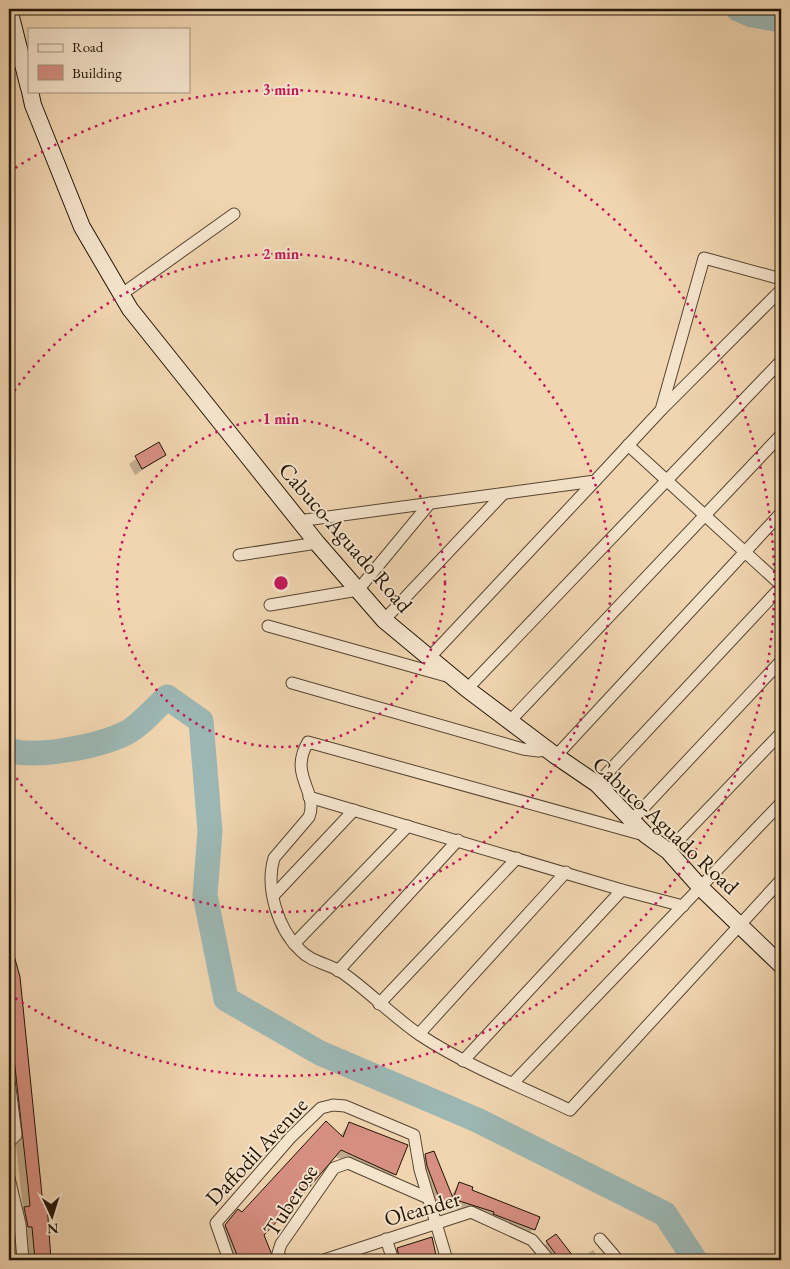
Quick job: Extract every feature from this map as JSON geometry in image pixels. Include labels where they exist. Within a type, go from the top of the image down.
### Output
[{"type":"street","name":"Cabuco-Aguado Road","points":[[9,9],[28,86]]},
{"type":"street","name":"Cabuco-Aguado Road","points":[[30,92],[33,106],[82,227],[137,318],[316,543],[384,620],[467,690],[597,784],[646,835],[668,851],[701,888],[780,960]]},
{"type":"street","points":[[122,294],[234,214]]},
{"type":"street","points":[[661,410],[704,258],[781,279]]},
{"type":"street","points":[[430,657],[661,410],[781,290]]},
{"type":"street","points":[[467,690],[781,361]]},
{"type":"street","points":[[510,721],[704,514],[781,435]]},
{"type":"street","points":[[597,784],[781,586],[745,550],[628,445]]},
{"type":"street","points":[[298,521],[595,481]]},
{"type":"street","points":[[384,620],[503,494]]},
{"type":"street","points":[[270,605],[358,590],[430,503]]},
{"type":"street","points":[[292,683],[523,748],[553,753],[781,513]]},
{"type":"street","points":[[239,555],[316,543]]},
{"type":"street","points":[[268,626],[454,678]]},
{"type":"street","points":[[632,820],[781,661]]},
{"type":"street","points":[[668,851],[781,733]]},
{"type":"street","points":[[646,835],[308,742],[300,759],[312,810],[309,817],[274,858],[271,866],[274,896],[284,929],[294,944],[310,960],[338,970],[419,1034],[463,1061],[570,1110],[781,880]]},
{"type":"street","points":[[309,797],[622,890],[683,906]]},
{"type":"street","points":[[513,1083],[781,802]]},
{"type":"street","points":[[274,896],[354,810]]},
{"type":"street","points":[[294,944],[408,826]]},
{"type":"street","points":[[338,970],[458,840]]},
{"type":"street","points":[[379,1004],[517,858]]},
{"type":"street","points":[[419,1034],[566,872]]},
{"type":"street","points":[[463,1061],[622,890]]},
{"type":"street","points":[[9,1080],[16,1135],[9,1142]]},
{"type":"street","name":"Daffodil Avenue","points":[[229,1260],[216,1223],[291,1137],[321,1108],[333,1105],[345,1106],[414,1135],[428,1198]]},
{"type":"street","name":"Tuberose","points":[[282,1260],[278,1252],[281,1244],[334,1168],[348,1163],[428,1198]]},
{"type":"street","points":[[9,1178],[20,1224],[23,1260]]},
{"type":"street","points":[[428,1198],[447,1260]]},
{"type":"street","name":"Oleander","points":[[324,1260],[340,1258],[386,1239],[470,1212],[532,1240],[549,1260]]},
{"type":"street","points":[[386,1239],[393,1260]]},
{"type":"street","points":[[600,1239],[618,1260]]},
{"type":"building","points":[[159,442],[166,455],[142,469],[135,456]]},
{"type":"building","points":[[12,948],[20,977],[43,1205],[47,1204],[51,1260],[35,1260],[32,1227],[28,1227],[24,1207],[30,1206],[11,1031],[9,1031],[9,949]]},
{"type":"building","points":[[326,1121],[343,1137],[349,1122],[408,1145],[396,1175],[341,1150],[306,1191],[264,1235],[274,1260],[239,1260],[225,1225],[238,1209],[242,1212]]},
{"type":"building","points":[[434,1151],[453,1198],[441,1203],[427,1166],[425,1154]]},
{"type":"building","points":[[459,1182],[473,1187],[472,1190],[540,1217],[535,1230],[493,1214],[494,1212],[453,1199]]},
{"type":"building","points":[[556,1234],[576,1260],[560,1260],[546,1241]]},
{"type":"building","points":[[432,1237],[437,1260],[400,1260],[397,1248]]},
{"type":"waterway","points":[[738,9],[752,15],[781,20]]},
{"type":"waterway","points":[[9,750],[35,753],[51,752],[68,750],[115,738],[136,726],[167,697],[201,721],[210,831],[205,895],[226,999],[320,1053],[477,1120],[665,1214],[695,1260]]}]
